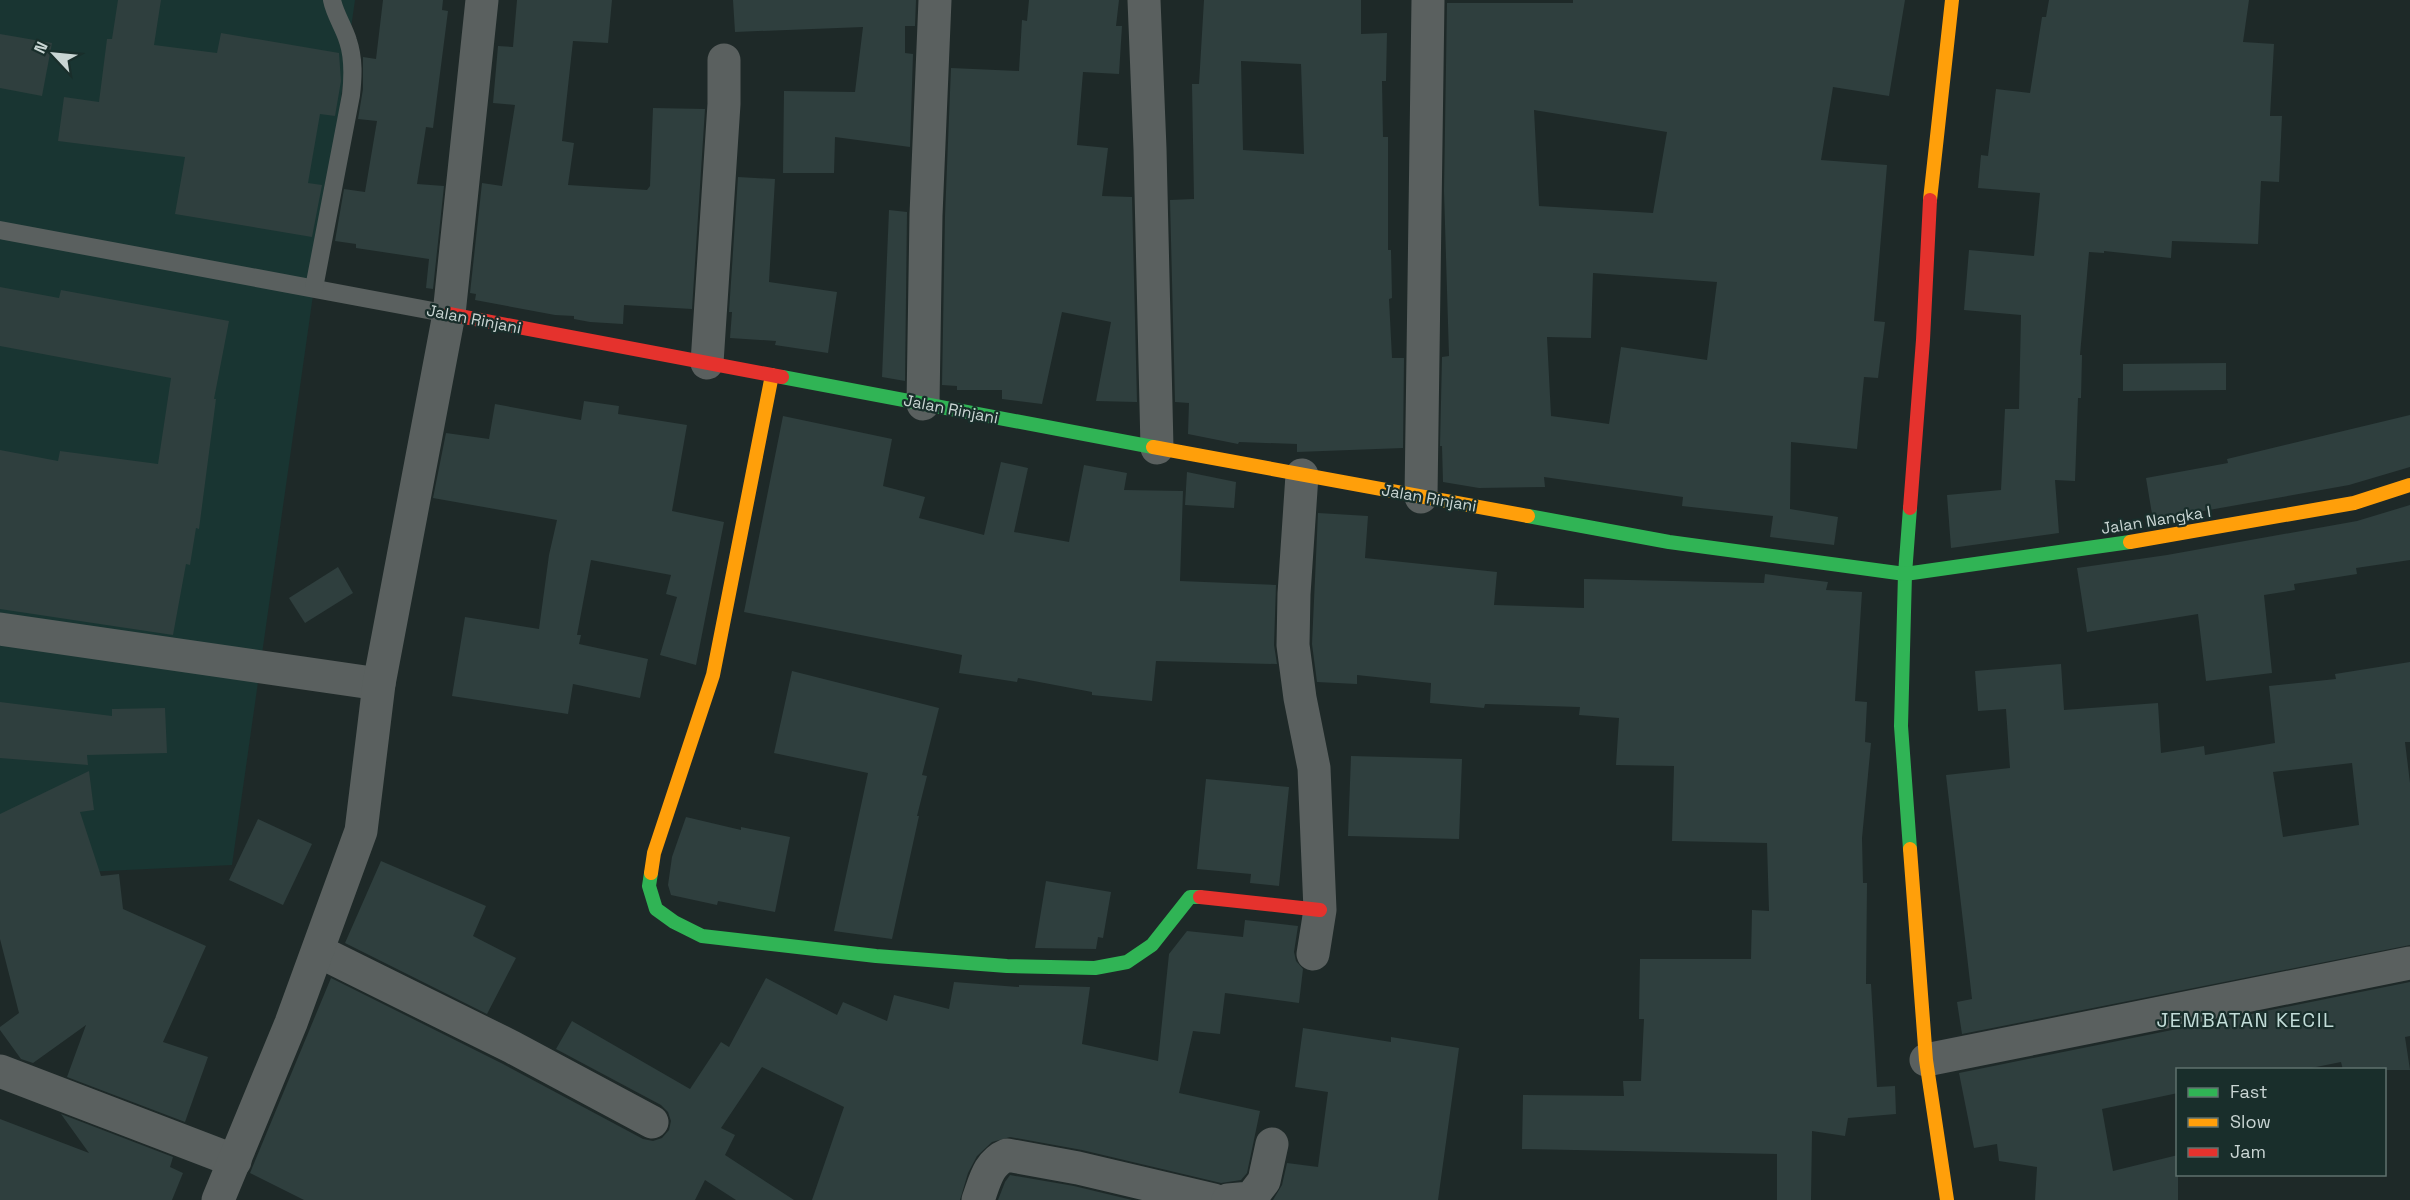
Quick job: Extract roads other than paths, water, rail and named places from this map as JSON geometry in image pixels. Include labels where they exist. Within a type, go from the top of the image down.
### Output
[{"type":"street","points":[[218,1200],[318,951],[361,831],[379,684],[448,314],[482,0]]},
{"type":"street","points":[[923,404],[926,215],[935,0]]},
{"type":"street","points":[[1144,0],[1157,448]]},
{"type":"street","points":[[1421,497],[1428,0]]},
{"type":"street","points":[[1947,1200],[1926,1060],[1901,726],[1905,574],[1923,340],[1931,186],[1952,0]]},
{"type":"street","points":[[707,363],[724,104],[724,60]]},
{"type":"street","name":"Jalan Rinjani","points":[[448,314],[1302,476],[1669,542],[1905,574]]},
{"type":"street","points":[[772,375],[712,675],[654,853],[650,886],[656,909],[674,922],[702,936],[982,966],[1099,968],[1135,959],[1164,934],[1177,911],[1190,897],[1320,910]]},
{"type":"street","points":[[1302,476],[1293,645],[1300,698],[1314,768],[1320,910],[1313,954]]},
{"type":"street","name":"Jalan Nangka I","points":[[1905,574],[2164,537],[2354,503],[2410,485]]},
{"type":"street","points":[[0,629],[379,684]]},
{"type":"street","points":[[318,951],[512,1047],[652,1122]]},
{"type":"street","points":[[1926,1060],[2410,963]]},
{"type":"street","points":[[0,1071],[235,1161]]},
{"type":"street","points":[[1228,1200],[1251,1198],[1263,1181],[1272,1144]]},
{"type":"street","points":[[978,1200],[989,1170],[997,1159],[1007,1155],[1078,1168],[1214,1200]]},
{"type":"lane","points":[[314,288],[348,116],[353,74],[353,58],[348,40],[332,0]]},
{"type":"lane","name":"Jalan Rinjani","points":[[0,230],[448,314]]},
{"type":"district","name":"JEMBATAN KECIL","points":[[2246,1020]]}]
